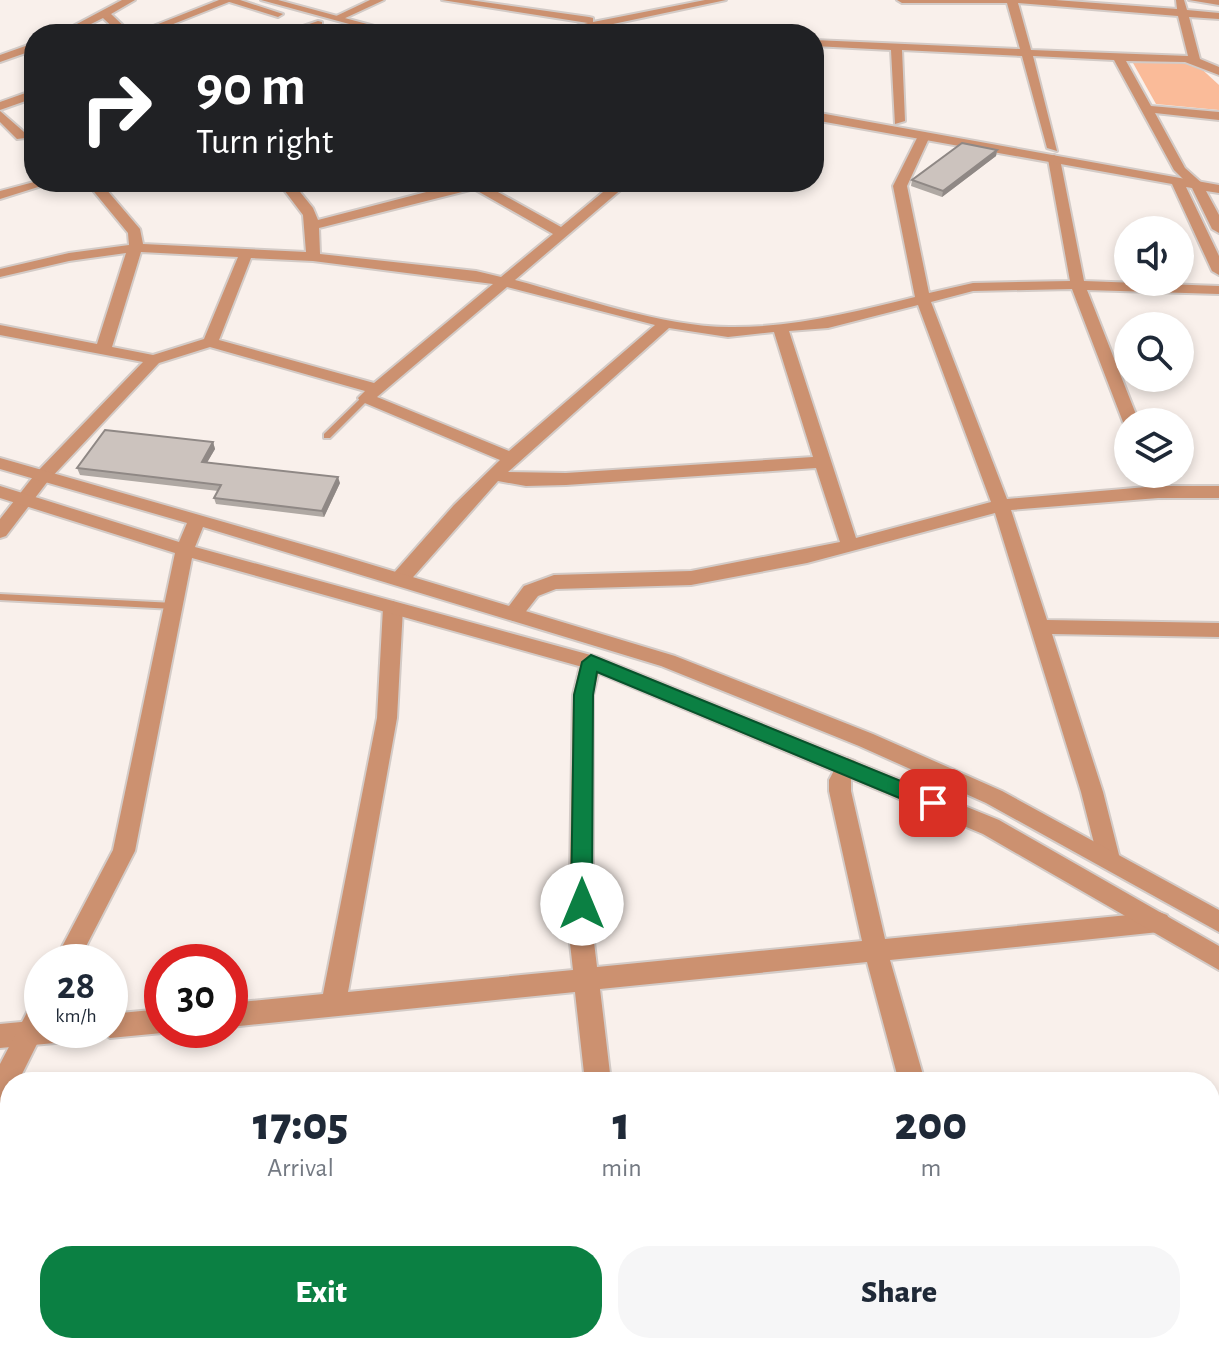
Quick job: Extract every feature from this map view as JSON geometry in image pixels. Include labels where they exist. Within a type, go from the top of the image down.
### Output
[{"type":"street","points":[[82,24],[130,0]]},
{"type":"street","points":[[165,24],[229,0],[318,24]]},
{"type":"street","points":[[266,0],[360,24]]},
{"type":"street","points":[[337,18],[379,0]]},
{"type":"street","points":[[447,0],[600,22]]},
{"type":"street","points":[[592,24],[721,0]]},
{"type":"street","points":[[902,0],[1005,0]]},
{"type":"street","points":[[1126,408],[1078,285],[1054,154],[1013,0],[1181,6],[1219,16]]},
{"type":"street","points":[[1194,0],[1219,2]]},
{"type":"street","points":[[1181,6],[1195,60]]},
{"type":"street","points":[[103,13],[116,24]]},
{"type":"street","points":[[824,43],[1195,60],[1210,64],[1219,72]]},
{"type":"street","points":[[896,47],[899,121]]},
{"type":"street","points":[[0,59],[24,50]]},
{"type":"street","points":[[1118,57],[1179,175],[1219,271]]},
{"type":"street","points":[[0,106],[24,98]]},
{"type":"street","points":[[824,108],[1054,154]]},
{"type":"street","points":[[1147,109],[1219,116]]},
{"type":"street","points":[[0,115],[24,131]]},
{"type":"street","points":[[824,118],[1179,175],[1219,177]]},
{"type":"street","points":[[924,136],[900,186],[923,299],[1001,505],[1092,792],[1109,859]]},
{"type":"street","points":[[1179,175],[1197,185],[1219,189]]},
{"type":"street","points":[[1197,185],[1219,229]]},
{"type":"street","points":[[0,195],[24,188]]},
{"type":"street","points":[[101,192],[135,232],[135,248],[103,350]]},
{"type":"street","points":[[295,192],[307,205],[314,225],[313,257]]},
{"type":"street","points":[[314,225],[443,192]]},
{"type":"street","points":[[488,192],[561,233]]},
{"type":"street","points":[[371,394],[611,192]]},
{"type":"street","points":[[0,273],[69,257],[135,248],[313,257],[476,275],[666,323],[728,332],[828,323],[973,287],[1078,285],[1219,290]]},
{"type":"street","points":[[210,342],[246,254]]},
{"type":"street","points":[[400,579],[445,522],[510,458],[666,323]]},
{"type":"street","points":[[780,328],[850,546]]},
{"type":"street","points":[[0,330],[154,360]]},
{"type":"street","points":[[0,532],[42,477],[154,360],[210,342],[371,394],[510,458]]},
{"type":"street","points":[[494,475],[526,480],[566,479],[823,462]]},
{"type":"street","points":[[0,463],[400,579],[668,661],[866,740],[994,797],[1219,922]]},
{"type":"street","points":[[513,614],[531,591],[554,582],[691,578],[850,546],[1001,505],[1120,488]]},
{"type":"street","points":[[1191,488],[1219,492]]},
{"type":"street","points":[[0,492],[185,550],[591,662],[991,827],[1219,959]]},
{"type":"street","points":[[75,944],[124,851],[185,550],[197,520]]},
{"type":"street","points":[[333,1005],[387,718],[393,608]]},
{"type":"street","points":[[1039,627],[1219,630]]},
{"type":"street","points":[[591,662],[583,695],[581,934],[597,1072]]},
{"type":"street","points":[[847,767],[840,780],[840,791],[876,951],[909,1072]]},
{"type":"street","points":[[248,1013],[1159,922]]},
{"type":"street","points":[[0,1036],[24,1034]]},
{"type":"street","points":[[9,1072],[24,1044]]},
{"type":"lane","points":[[327,436],[371,394]]},
{"type":"lane","points":[[0,597],[174,606]]},
{"type":"shaded area","points":[[1194,62],[1219,85],[1219,110],[1156,104],[1133,63]]},
{"type":"building","points":[[962,143],[997,150],[943,191],[912,180]]},
{"type":"building","points":[[105,430],[213,442],[202,462],[338,477],[322,511],[214,498],[221,485],[77,468]]},
{"type":"route","points":[[582,904],[583,695],[591,662],[933,803]]}]
